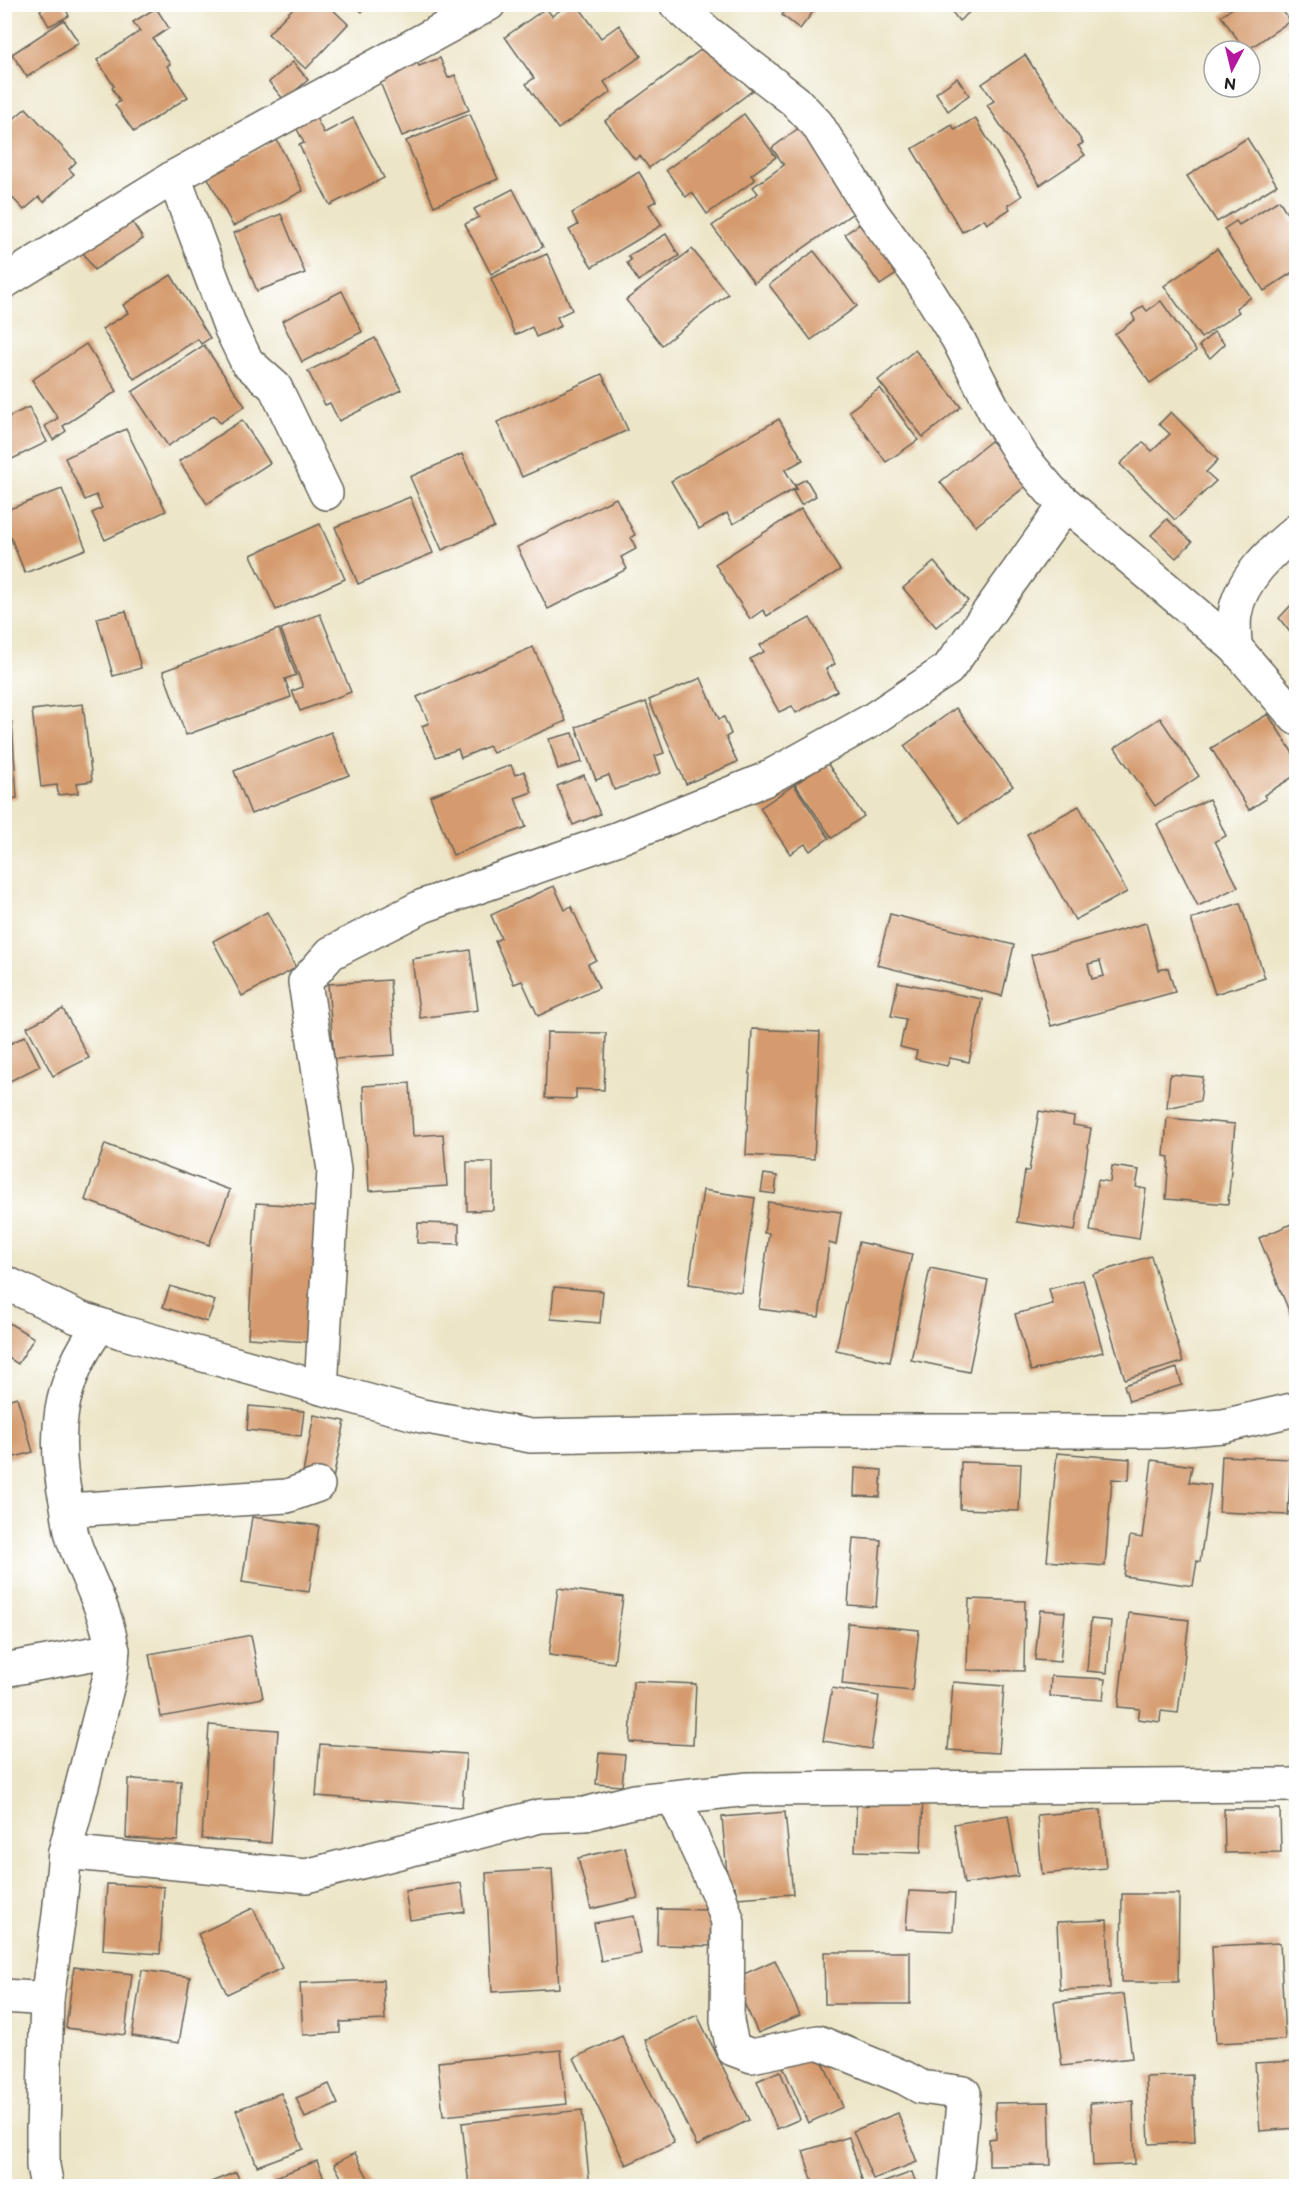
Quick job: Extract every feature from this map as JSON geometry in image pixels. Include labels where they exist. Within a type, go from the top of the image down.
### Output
[{"type":"street","points":[[4,282],[174,177],[489,4]]},
{"type":"street","points":[[676,4],[708,33],[795,101],[817,124],[873,214],[918,275],[958,339],[995,411],[1023,458],[1051,491],[1235,647],[1296,718]]},
{"type":"street","points":[[174,177],[231,329],[247,362],[275,387],[326,493]]},
{"type":"street","points":[[321,1388],[334,1170],[305,982],[331,953],[423,906],[616,839],[764,780],[872,720],[948,669],[1066,504]]},
{"type":"street","points":[[1235,647],[1235,614],[1241,591],[1273,550],[1296,531]]},
{"type":"street","points":[[4,1282],[77,1317],[100,1325],[422,1416],[531,1436],[812,1431],[1162,1431],[1223,1426],[1296,1409]]},
{"type":"street","points":[[47,2187],[43,2166],[43,2138],[47,1999],[59,1916],[65,1852],[110,1676],[113,1650],[104,1617],[73,1540],[61,1479],[59,1439],[62,1409],[70,1377],[84,1346],[100,1325]]},
{"type":"street","points":[[68,1510],[287,1496],[318,1485]]},
{"type":"street","points":[[4,1670],[113,1650]]},
{"type":"street","points":[[65,1852],[306,1876],[540,1816],[585,1814],[635,1801],[749,1789],[1296,1785]]},
{"type":"street","points":[[674,1798],[720,1898],[728,1922],[727,2021],[733,2049],[752,2056],[818,2042],[905,2078],[921,2087],[964,2093],[955,2187]]},
{"type":"street","points":[[4,1996],[47,1999]]},
{"type":"building","points":[[50,4],[63,4],[69,16],[49,26],[40,10]]},
{"type":"building","points":[[297,4],[327,4],[348,24],[306,69],[268,34]]},
{"type":"building","points":[[353,4],[368,4],[362,12]]},
{"type":"building","points":[[569,4],[577,4],[601,38],[619,25],[641,56],[604,82],[611,92],[558,129],[526,84],[534,78],[505,37],[546,8],[552,16]]},
{"type":"building","points":[[790,4],[819,4],[800,29],[782,15]]},
{"type":"building","points":[[938,4],[979,4],[959,21],[947,5],[942,9]]},
{"type":"building","points":[[1239,4],[1278,4],[1290,21],[1262,40],[1237,39],[1221,16]]},
{"type":"building","points":[[156,8],[169,28],[153,39],[170,64],[167,66],[188,97],[134,132],[115,105],[120,101],[112,88],[114,86],[97,60],[140,31],[133,22]]},
{"type":"building","points":[[64,20],[79,43],[27,77],[12,54]]},
{"type":"building","points":[[714,40],[752,91],[649,168],[640,156],[635,160],[605,121]]},
{"type":"building","points":[[1025,55],[1083,143],[1078,146],[1085,155],[1040,185],[987,105],[994,101],[982,84]]},
{"type":"building","points":[[440,58],[448,78],[455,75],[469,110],[402,136],[377,75],[416,59],[419,66]]},
{"type":"building","points":[[293,62],[308,80],[284,100],[269,82]]},
{"type":"building","points":[[1296,73],[1296,86],[1290,76]]},
{"type":"building","points":[[957,78],[969,95],[948,111],[936,93]]},
{"type":"building","points":[[26,108],[76,162],[69,169],[74,174],[44,202],[39,197],[24,210],[4,189],[4,127]]},
{"type":"building","points":[[312,111],[324,133],[353,118],[384,178],[330,205],[299,145],[304,143],[293,121]]},
{"type":"building","points":[[470,114],[498,179],[434,206],[406,141]]},
{"type":"building","points":[[744,114],[776,157],[751,175],[755,180],[707,214],[692,192],[686,197],[666,170]]},
{"type":"building","points":[[975,118],[1022,196],[1008,205],[1010,209],[987,224],[984,219],[962,232],[912,149],[952,125],[955,130]]},
{"type":"building","points":[[804,124],[863,206],[754,283],[712,226],[758,193],[753,187],[784,165],[772,148]]},
{"type":"building","points":[[1247,138],[1277,185],[1217,222],[1187,176]]},
{"type":"building","points":[[277,140],[303,191],[233,226],[207,176]]},
{"type":"building","points":[[639,172],[656,201],[649,205],[662,225],[592,267],[569,230],[578,225],[572,213]]},
{"type":"building","points":[[513,189],[543,247],[491,274],[465,224],[479,217],[474,209]]},
{"type":"building","points":[[1279,200],[1296,228],[1296,270],[1264,291],[1224,229],[1236,221],[1239,225]]},
{"type":"building","points":[[281,214],[305,273],[257,291],[234,233]]},
{"type":"building","points":[[128,215],[143,239],[94,270],[79,246]]},
{"type":"building","points":[[872,216],[907,267],[880,285],[845,234]]},
{"type":"building","points":[[666,234],[679,256],[638,281],[627,263],[631,260],[628,256]]},
{"type":"building","points":[[692,249],[728,294],[662,345],[626,300]]},
{"type":"building","points":[[1217,249],[1251,297],[1236,308],[1239,312],[1201,338],[1164,286]]},
{"type":"building","points":[[814,251],[857,306],[811,340],[769,285]]},
{"type":"building","points":[[547,254],[572,310],[557,317],[561,326],[536,337],[532,327],[515,335],[491,278]]},
{"type":"building","points":[[171,275],[210,338],[201,344],[198,339],[134,379],[102,329],[128,313],[123,305]]},
{"type":"building","points":[[342,291],[362,332],[302,362],[282,321]]},
{"type":"building","points":[[1161,301],[1196,351],[1150,383],[1115,334],[1135,320],[1132,314],[1143,306],[1147,311]]},
{"type":"building","points":[[1214,332],[1225,344],[1210,358],[1199,346]]},
{"type":"building","points":[[375,338],[401,390],[339,421],[330,403],[325,405],[308,371]]},
{"type":"building","points":[[86,344],[117,391],[63,426],[66,431],[53,440],[45,426],[58,418],[32,380]]},
{"type":"building","points":[[204,345],[245,406],[220,423],[214,415],[168,446],[132,392]]},
{"type":"building","points":[[915,350],[961,407],[923,437],[878,380]]},
{"type":"building","points":[[602,374],[628,430],[522,477],[497,422]]},
{"type":"building","points":[[880,388],[918,440],[886,462],[849,411]]},
{"type":"building","points":[[29,407],[47,442],[4,463],[4,419]]},
{"type":"building","points":[[1171,412],[1218,460],[1206,472],[1216,481],[1175,520],[1120,464],[1143,442],[1152,451],[1170,434],[1159,424]]},
{"type":"building","points":[[779,419],[803,460],[785,470],[796,488],[733,524],[727,513],[699,529],[671,481]]},
{"type":"building","points":[[242,420],[270,463],[207,504],[179,461]]},
{"type":"building","points":[[126,429],[166,511],[105,540],[92,513],[102,508],[96,495],[85,500],[65,458]]},
{"type":"building","points":[[991,441],[1027,485],[976,526],[940,482]]},
{"type":"building","points":[[462,454],[494,527],[442,550],[410,477]]},
{"type":"building","points":[[806,479],[816,496],[801,505],[793,491],[797,489],[795,485]]},
{"type":"building","points":[[62,489],[86,549],[25,573],[4,521],[4,511]]},
{"type":"building","points":[[410,497],[433,553],[358,584],[335,527]]},
{"type":"building","points":[[616,498],[635,535],[631,537],[636,549],[621,557],[627,569],[548,609],[517,547]]},
{"type":"building","points":[[801,509],[840,570],[767,616],[763,610],[750,619],[715,564]]},
{"type":"building","points":[[1167,519],[1192,542],[1176,558],[1151,535]]},
{"type":"building","points":[[320,524],[345,579],[276,610],[251,555]]},
{"type":"building","points":[[934,562],[968,601],[936,627],[903,588]]},
{"type":"building","points":[[1296,600],[1296,640],[1279,618]]},
{"type":"building","points":[[126,611],[141,668],[113,676],[97,618]]},
{"type":"building","points":[[320,614],[351,692],[300,711],[292,691],[303,687],[281,629]]},
{"type":"building","points":[[810,618],[835,664],[826,669],[837,691],[796,713],[792,706],[779,712],[750,659],[764,652],[760,645]]},
{"type":"building","points":[[279,629],[296,675],[285,679],[291,697],[186,735],[163,671]]},
{"type":"building","points":[[533,647],[566,721],[493,753],[489,746],[461,758],[458,749],[436,757],[422,726],[429,723],[417,697]]},
{"type":"building","points":[[701,678],[719,719],[724,717],[731,734],[726,737],[737,762],[686,784],[649,700]]},
{"type":"building","points":[[646,702],[664,753],[655,756],[661,773],[614,790],[609,775],[596,780],[576,727]]},
{"type":"building","points":[[83,704],[92,781],[77,783],[78,793],[58,795],[57,785],[41,787],[32,710]]},
{"type":"building","points":[[956,708],[1013,786],[960,823],[904,746]]},
{"type":"building","points":[[1268,714],[1294,755],[1296,754],[1296,775],[1264,795],[1266,799],[1249,810],[1211,748]]},
{"type":"building","points":[[1160,718],[1199,776],[1155,806],[1115,748]]},
{"type":"building","points":[[5,722],[12,722],[17,798],[5,799]]},
{"type":"building","points":[[331,732],[349,775],[251,814],[234,771]]},
{"type":"building","points":[[573,733],[582,762],[558,769],[549,739]]},
{"type":"building","points":[[827,763],[864,816],[832,838],[795,784]]},
{"type":"building","points":[[511,765],[515,775],[524,771],[532,792],[515,798],[526,827],[453,855],[430,796]]},
{"type":"building","points":[[584,775],[600,814],[573,825],[557,786]]},
{"type":"building","points":[[794,785],[829,838],[810,851],[805,844],[790,854],[760,808]]},
{"type":"building","points":[[1209,799],[1226,836],[1215,841],[1238,887],[1198,906],[1157,824]]},
{"type":"building","points":[[1079,806],[1127,892],[1075,920],[1027,834]]},
{"type":"building","points":[[554,886],[565,910],[571,906],[596,960],[588,964],[599,988],[538,1016],[522,981],[514,984],[495,941],[501,938],[491,915]]},
{"type":"building","points":[[1240,903],[1265,978],[1215,994],[1191,919]]},
{"type":"building","points":[[267,912],[296,968],[242,996],[213,941]]},
{"type":"building","points":[[890,914],[1014,945],[1002,996],[877,965]]},
{"type":"building","points":[[1146,923],[1159,970],[1168,968],[1175,992],[1051,1026],[1031,955]],"holes":[[[1100,961],[1104,976],[1092,979],[1088,964]]]},
{"type":"building","points":[[470,950],[478,1010],[420,1018],[412,959]]},
{"type":"building","points":[[390,980],[395,1055],[334,1059],[328,984]]},
{"type":"building","points":[[898,982],[982,999],[969,1062],[950,1058],[947,1066],[915,1059],[917,1051],[900,1047],[906,1019],[891,1016]]},
{"type":"building","points":[[63,1009],[89,1058],[53,1076],[27,1027]]},
{"type":"building","points":[[752,1029],[820,1032],[814,1159],[746,1155]]},
{"type":"building","points":[[547,1032],[606,1033],[604,1090],[576,1089],[576,1099],[545,1098]]},
{"type":"building","points":[[25,1036],[40,1066],[4,1084],[4,1047]]},
{"type":"building","points":[[1170,1074],[1203,1077],[1200,1101],[1167,1108]]},
{"type":"building","points":[[410,1083],[413,1136],[443,1134],[447,1186],[369,1191],[363,1086]]},
{"type":"building","points":[[1039,1111],[1074,1117],[1073,1125],[1091,1128],[1075,1231],[1017,1222],[1025,1171],[1029,1171]]},
{"type":"building","points":[[1167,1118],[1235,1124],[1228,1204],[1166,1199],[1169,1157],[1164,1156]]},
{"type":"building","points":[[105,1144],[230,1190],[209,1245],[85,1200]]},
{"type":"building","points":[[467,1162],[493,1162],[493,1210],[467,1211]]},
{"type":"building","points":[[1112,1166],[1139,1170],[1136,1187],[1146,1189],[1139,1239],[1090,1231],[1098,1180],[1110,1182]]},
{"type":"building","points":[[764,1174],[777,1176],[775,1194],[761,1192]]},
{"type":"building","points":[[703,1190],[755,1198],[741,1292],[689,1284]]},
{"type":"building","points":[[768,1202],[841,1212],[836,1245],[829,1243],[819,1317],[759,1309],[769,1233],[764,1233]]},
{"type":"building","points":[[256,1203],[318,1207],[309,1342],[248,1338]]},
{"type":"building","points":[[1296,1222],[1296,1328],[1259,1238]]},
{"type":"building","points":[[418,1223],[459,1224],[459,1244],[417,1243]]},
{"type":"building","points":[[859,1242],[912,1254],[890,1362],[836,1350]]},
{"type":"building","points":[[1151,1256],[1183,1362],[1125,1379],[1093,1274]]},
{"type":"building","points":[[930,1268],[988,1280],[969,1372],[911,1360]]},
{"type":"building","points":[[1083,1280],[1103,1352],[1031,1371],[1015,1314],[1053,1304],[1049,1289]]},
{"type":"building","points":[[170,1286],[215,1301],[207,1322],[163,1307]]},
{"type":"building","points":[[554,1287],[603,1291],[600,1323],[551,1319]]},
{"type":"building","points":[[4,1320],[34,1338],[18,1364],[4,1355]]},
{"type":"building","points":[[1177,1368],[1182,1385],[1129,1401],[1124,1385]]},
{"type":"building","points":[[17,1397],[33,1452],[4,1460],[4,1401]]},
{"type":"building","points":[[249,1406],[304,1411],[301,1436],[247,1430]]},
{"type":"building","points":[[314,1415],[345,1421],[333,1479],[303,1473]]},
{"type":"building","points":[[1057,1453],[1130,1459],[1129,1480],[1112,1479],[1105,1566],[1047,1561]]},
{"type":"building","points":[[1222,1456],[1291,1459],[1288,1515],[1219,1512]]},
{"type":"building","points":[[1152,1460],[1192,1466],[1189,1482],[1211,1485],[1200,1562],[1197,1561],[1193,1586],[1124,1576],[1130,1536],[1142,1538]]},
{"type":"building","points":[[961,1462],[1021,1464],[1019,1511],[960,1509]]},
{"type":"building","points":[[855,1468],[882,1470],[880,1497],[854,1496]]},
{"type":"building","points":[[252,1517],[319,1526],[309,1592],[242,1582]]},
{"type":"building","points":[[853,1538],[881,1540],[876,1607],[848,1605]]},
{"type":"building","points":[[558,1588],[623,1597],[614,1663],[549,1655]]},
{"type":"building","points":[[969,1599],[1025,1601],[1024,1671],[967,1670]]},
{"type":"building","points":[[1040,1610],[1065,1612],[1060,1662],[1035,1660]]},
{"type":"building","points":[[1129,1613],[1189,1620],[1178,1713],[1161,1711],[1160,1722],[1138,1719],[1140,1709],[1118,1707]]},
{"type":"building","points":[[1091,1619],[1111,1621],[1107,1673],[1087,1671]]},
{"type":"building","points":[[848,1623],[919,1630],[912,1691],[842,1684]]},
{"type":"building","points":[[251,1635],[263,1698],[161,1717],[149,1654]]},
{"type":"building","points":[[1051,1676],[1105,1679],[1103,1700],[1050,1696]]},
{"type":"building","points":[[633,1681],[696,1684],[693,1745],[630,1742]]},
{"type":"building","points":[[953,1682],[1004,1686],[999,1753],[948,1750]]},
{"type":"building","points":[[832,1688],[879,1696],[871,1749],[823,1741]]},
{"type":"building","points":[[209,1725],[278,1730],[271,1843],[202,1839]]},
{"type":"building","points":[[320,1744],[466,1754],[462,1807],[316,1796]]},
{"type":"building","points":[[599,1753],[625,1755],[622,1786],[596,1784]]},
{"type":"building","points":[[128,1779],[181,1781],[178,1841],[126,1838]]},
{"type":"building","points":[[857,1792],[923,1794],[921,1853],[855,1851]]},
{"type":"building","points":[[1224,1809],[1280,1809],[1281,1852],[1225,1853]]},
{"type":"building","points":[[1101,1810],[1106,1868],[1042,1874],[1037,1815]]},
{"type":"building","points":[[785,1812],[793,1894],[737,1898],[735,1886],[728,1886],[722,1817]]},
{"type":"building","points":[[1008,1815],[1018,1876],[964,1884],[954,1824]]},
{"type":"building","points":[[625,1847],[638,1898],[591,1909],[578,1858]]},
{"type":"building","points":[[552,1869],[559,1988],[492,1992],[486,1873]]},
{"type":"building","points":[[461,1883],[465,1912],[410,1920],[405,1891]]},
{"type":"building","points":[[107,1884],[164,1887],[160,1954],[103,1950]]},
{"type":"building","points":[[909,1891],[955,1893],[953,1931],[906,1929]]},
{"type":"building","points":[[1122,1894],[1179,1894],[1178,1982],[1121,1982]]},
{"type":"building","points":[[253,1908],[282,1968],[227,1994],[198,1934]]},
{"type":"building","points":[[658,1909],[711,1910],[710,1946],[657,1945]]},
{"type":"building","points":[[634,1916],[641,1954],[601,1961],[594,1923]]},
{"type":"building","points":[[1107,1920],[1110,1988],[1060,1990],[1057,1922]]},
{"type":"building","points":[[1280,1943],[1285,2040],[1216,2043],[1212,1946]]},
{"type":"building","points":[[824,1952],[910,1952],[910,2004],[825,2004]]},
{"type":"building","points":[[775,1960],[800,2015],[758,2033],[733,1979]]},
{"type":"building","points":[[74,1967],[132,1974],[125,2035],[66,2028]]},
{"type":"building","points":[[142,1970],[190,1977],[179,2043],[132,2036]]},
{"type":"building","points":[[383,1980],[385,2020],[340,2022],[340,2033],[303,2035],[300,1983]]},
{"type":"building","points":[[1124,1994],[1132,2058],[1062,2066],[1054,2002]]},
{"type":"building","points":[[697,2015],[749,2120],[697,2146],[645,2040]]},
{"type":"building","points":[[622,2036],[674,2143],[626,2165],[574,2058]]},
{"type":"building","points":[[817,2049],[843,2107],[808,2123],[782,2064]]},
{"type":"building","points":[[561,2050],[567,2104],[443,2116],[438,2062]]},
{"type":"building","points":[[1296,2061],[1296,2128],[1260,2131],[1255,2063]]},
{"type":"building","points":[[780,2071],[800,2119],[777,2129],[757,2081]]},
{"type":"building","points":[[1192,2075],[1195,2142],[1149,2144],[1146,2077]]},
{"type":"building","points":[[329,2084],[338,2104],[305,2118],[296,2098]]},
{"type":"building","points":[[281,2093],[303,2149],[257,2166],[236,2110]]},
{"type":"building","points":[[1133,2101],[1135,2164],[1093,2166],[1090,2103]]},
{"type":"building","points":[[1049,2102],[1051,2165],[989,2166],[989,2139],[996,2138],[995,2103]]},
{"type":"building","points":[[582,2110],[589,2178],[505,2186],[469,2186],[462,2123]]},
{"type":"building","points":[[898,2113],[917,2162],[873,2179],[853,2131]]},
{"type":"building","points":[[849,2137],[863,2183],[850,2186],[814,2186],[803,2151]]},
{"type":"building","points":[[355,2153],[372,2186],[346,2186],[334,2164]]},
{"type":"building","points":[[317,2161],[327,2186],[273,2186],[270,2179]]},
{"type":"building","points":[[236,2172],[242,2186],[201,2186]]},
{"type":"building","points":[[912,2172],[917,2186],[874,2186]]}]
